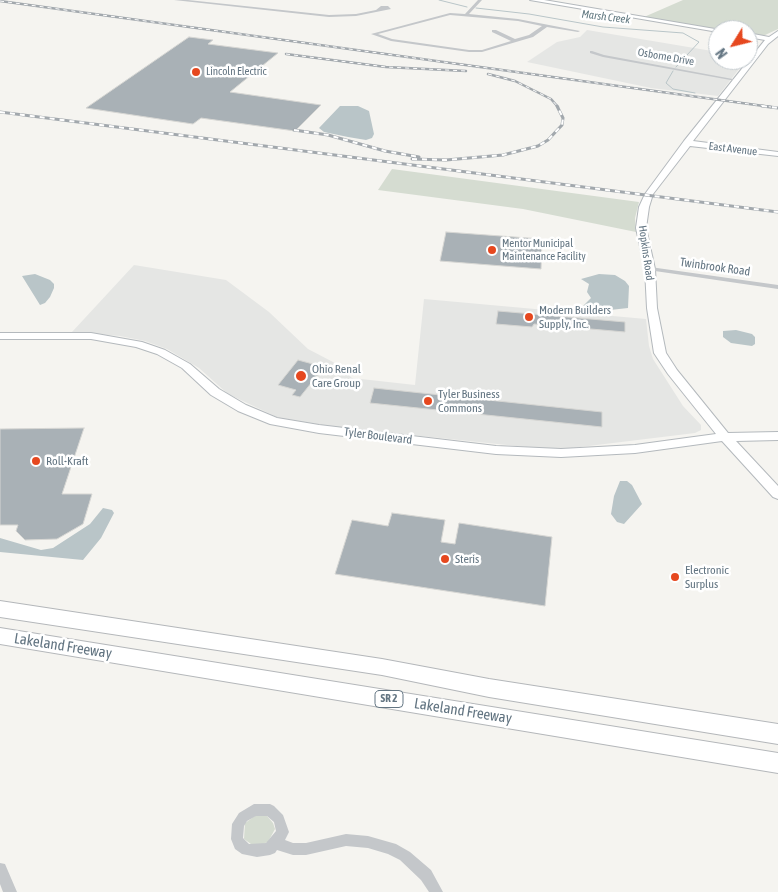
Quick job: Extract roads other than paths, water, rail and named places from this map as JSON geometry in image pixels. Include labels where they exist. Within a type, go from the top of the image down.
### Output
[{"type":"highway","name":"Lakeland Freeway","points":[[0,609],[382,667],[489,688],[778,734]]},
{"type":"highway","name":"Lakeland Freeway","points":[[0,636],[778,763]]},
{"type":"street","points":[[176,0],[329,16],[356,15],[380,10]]},
{"type":"street","points":[[232,5],[238,0]]},
{"type":"street","points":[[471,8],[473,0]]},
{"type":"street","points":[[466,15],[480,0]]},
{"type":"street","points":[[533,0],[708,28]]},
{"type":"street","points":[[546,25],[531,36],[482,51],[469,51],[391,40],[373,34],[450,14],[518,20],[546,25],[578,31]]},
{"type":"street","points":[[494,30],[515,41]]},
{"type":"street","name":"Hopkins Road","points":[[778,33],[770,39],[736,80],[649,194],[644,207],[641,228],[650,269],[652,308],[660,354],[672,372],[725,437],[778,494]]},
{"type":"street","points":[[758,37],[778,41]]},
{"type":"street","name":"Osborne Drive","points":[[592,52],[603,56],[736,80]]},
{"type":"street","name":"East Avenue","points":[[687,143],[778,154]]},
{"type":"street","name":"Twinbrook Road","points":[[650,269],[778,287]]},
{"type":"street","name":"Tyler Boulevard","points":[[0,336],[91,336],[138,344],[160,352],[186,366],[215,392],[242,408],[274,421],[319,429],[496,450],[561,453],[635,449],[725,437],[778,436]]},
{"type":"street","points":[[275,843],[292,848],[306,849],[346,840],[368,842],[391,848],[406,856],[426,876],[436,892]]},
{"type":"street","points":[[0,869],[10,892]]},
{"type":"waterway","name":"Marsh Creek","points":[[439,0],[467,7]]},
{"type":"waterway","name":"Marsh Creek","points":[[476,8],[529,14],[603,27],[683,33],[699,42],[676,67]]},
{"type":"waterway","name":"Marsh Creek","points":[[673,71],[666,83],[673,89],[695,93]]},
{"type":"railway","points":[[0,1],[771,107]]},
{"type":"railway","points":[[286,54],[386,67],[466,71]]},
{"type":"railway","points":[[488,74],[515,81],[551,99],[558,107]]},
{"type":"railway","points":[[412,159],[446,160],[503,155],[538,146],[548,140],[562,125],[563,118],[557,106]]},
{"type":"railway","points":[[762,106],[778,108]]},
{"type":"railway","points":[[0,112],[778,212]]},
{"type":"railway","points":[[294,130],[328,135],[385,151],[419,157]]},
{"type":"place","name":"Lincoln Electric","points":[[196,72]]},
{"type":"place","name":"Mentor Municipal Maintenance Facility","points":[[492,250]]},
{"type":"place","name":"Modern Builders Supply, Inc.","points":[[529,317]]},
{"type":"place","name":"Ohio Renal Care Group","points":[[301,376]]},
{"type":"place","name":"Tyler Business Commons","points":[[428,401]]},
{"type":"place","name":"Roll-Kraft","points":[[36,461]]},
{"type":"place","name":"Steris","points":[[445,559]]},
{"type":"place","name":"Electronic Surplus","points":[[675,577]]}]
